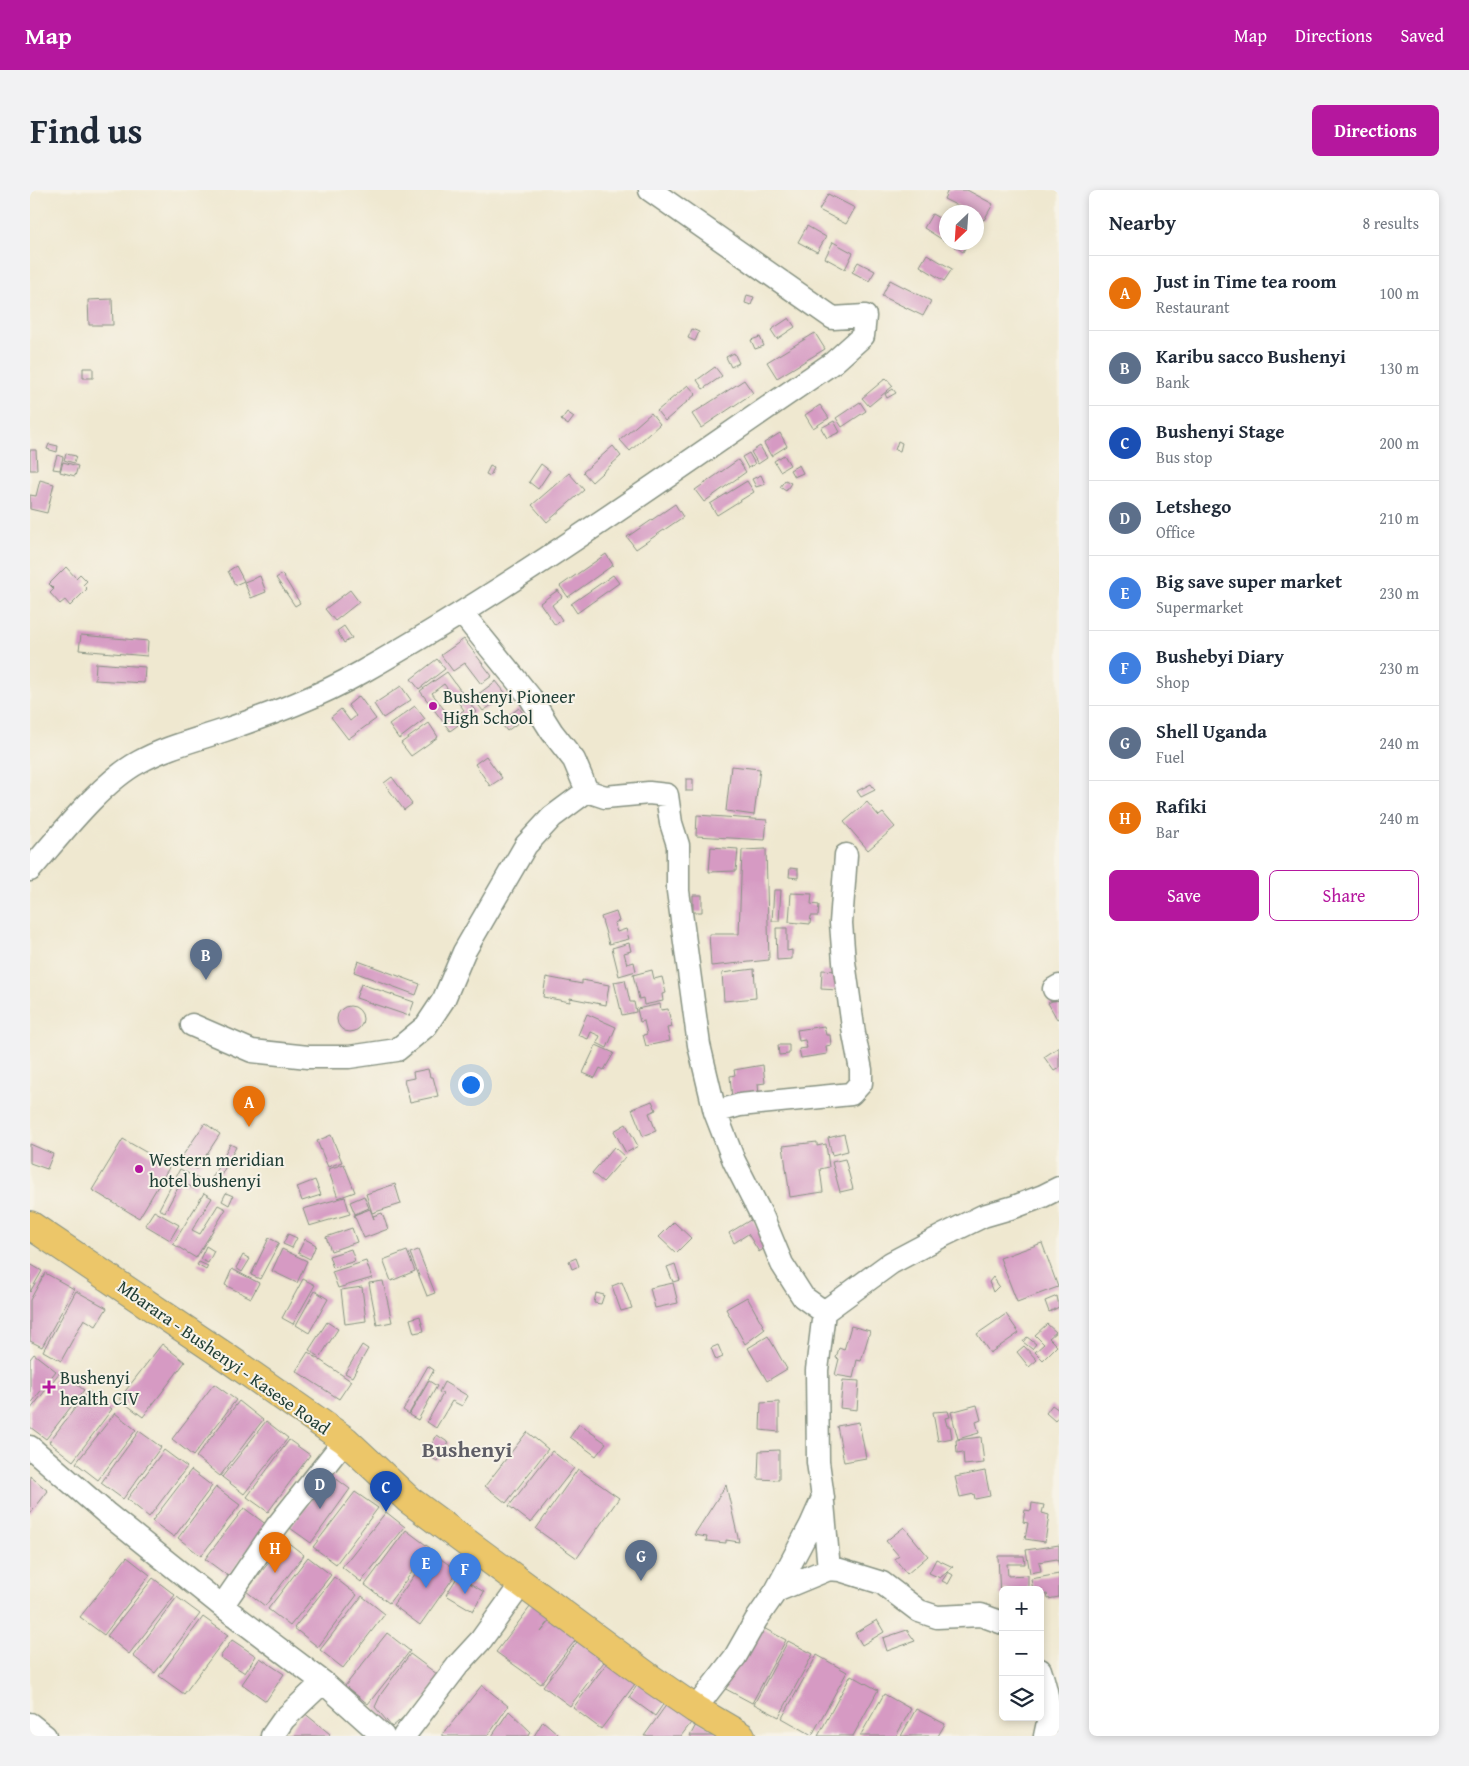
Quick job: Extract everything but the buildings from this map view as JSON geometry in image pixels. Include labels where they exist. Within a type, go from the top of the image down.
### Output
[{"type":"main road","name":"Mbarara - Bushenyi - Kasese Road","points":[[30,1226],[210,1346],[344,1440],[409,1500],[650,1678],[695,1709],[741,1736]]},
{"type":"street","points":[[30,870],[106,786],[137,762],[167,748],[285,710],[324,693],[462,613],[834,362],[864,336],[866,316],[833,318],[650,190]]},
{"type":"street","points":[[462,613],[530,698],[552,732],[574,760],[586,791]]},
{"type":"street","points":[[192,1025],[252,1050],[299,1056],[349,1058],[397,1050],[426,1026],[444,998],[464,952],[526,845],[552,817],[586,791]]},
{"type":"street","points":[[586,791],[605,797],[649,793],[667,795],[671,822],[678,845],[678,891],[698,1044],[715,1112],[734,1162],[763,1218],[782,1264],[803,1297],[824,1312]]},
{"type":"street","points":[[715,1112],[740,1105],[851,1094],[861,1083],[861,1070],[844,962],[841,922],[846,855]]},
{"type":"street","points":[[829,1569],[818,1462],[817,1370],[824,1312],[891,1263],[933,1240],[983,1216],[1021,1205],[1059,1188]]},
{"type":"street","points":[[222,1606],[277,1526],[344,1440]]},
{"type":"street","points":[[30,1447],[106,1513],[222,1606],[322,1682],[382,1736]]},
{"type":"street","points":[[695,1709],[735,1657],[756,1620],[776,1591],[823,1498]]},
{"type":"street","points":[[776,1591],[829,1569],[840,1570],[882,1583],[919,1611],[938,1617],[981,1615],[999,1622]]},
{"type":"street","points":[[404,1736],[458,1665],[481,1640],[522,1583]]},
{"type":"street","points":[[1042,1676],[1048,1693],[1049,1710],[1044,1736]]},
{"type":"street","points":[[272,1736],[284,1719],[322,1682]]},
{"type":"street","points":[[30,1724],[44,1736]]},
{"type":"place","name":"Bushenyi Pioneer High School","points":[[433,706]]},
{"type":"place","name":"Karibu sacco Bushenyi","points":[[206,980]]},
{"type":"place","name":"Just in Time tea room","points":[[249,1127]]},
{"type":"place","name":"Western meridian hotel bushenyi","points":[[139,1169]]},
{"type":"place","name":"Bushenyi health CIV","points":[[49,1387]]},
{"type":"place","name":"Letshego","points":[[320,1509]]},
{"type":"place","name":"Bushenyi Stage","points":[[386,1512]]},
{"type":"place","name":"Rafiki","points":[[275,1573]]},
{"type":"place","name":"Shell Uganda","points":[[641,1581]]},
{"type":"place","name":"Big save super market","points":[[426,1588]]},
{"type":"place","name":"Bushebyi Diary","points":[[465,1594]]},
{"type":"district","name":"Bushenyi","points":[[467,1449]]}]
